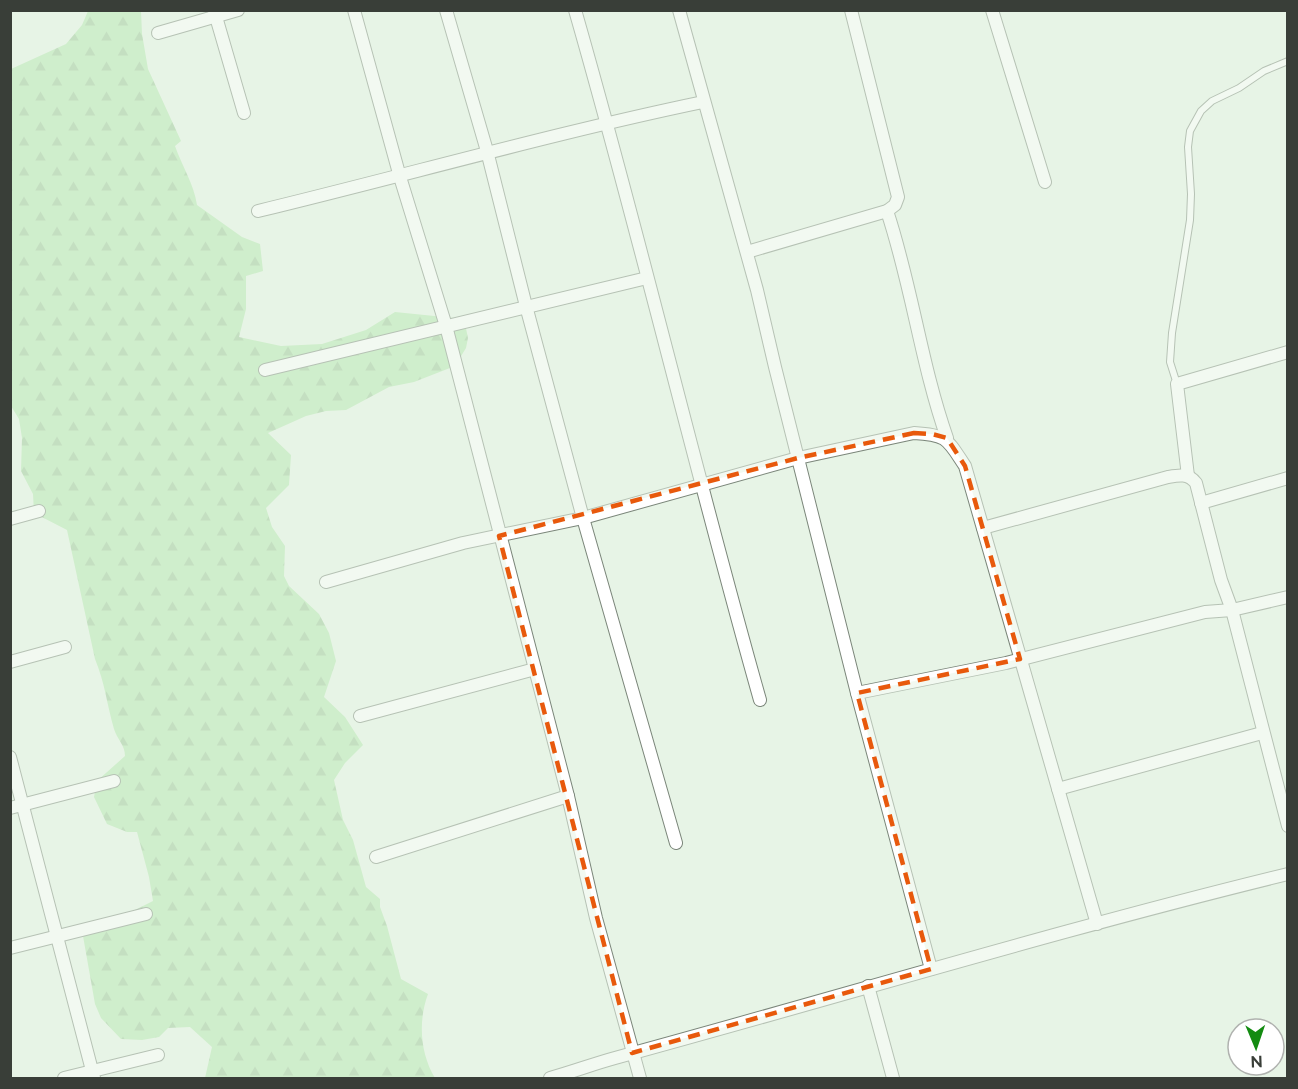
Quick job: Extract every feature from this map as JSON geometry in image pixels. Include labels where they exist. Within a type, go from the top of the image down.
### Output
[{"type":"street","points":[[158,33],[215,14],[238,10]]},
{"type":"street","points":[[354,10],[400,177],[446,326],[568,796],[596,918],[640,1078]]},
{"type":"street","points":[[446,10],[487,151],[583,518],[676,843]]},
{"type":"street","points":[[575,10],[607,122],[701,485],[760,700]]},
{"type":"street","points":[[679,10],[747,252],[857,693],[931,969]]},
{"type":"street","points":[[747,252],[887,211],[895,205],[898,197],[851,10]]},
{"type":"street","points":[[992,10],[1045,182]]},
{"type":"street","points":[[215,14],[244,113]]},
{"type":"street","points":[[258,211],[400,177],[487,151],[703,102]]},
{"type":"street","points":[[887,211],[906,274],[928,378],[947,438],[965,466],[1097,924]]},
{"type":"street","points":[[264,370],[647,278]]},
{"type":"street","points":[[1287,352],[1177,384],[1188,476],[1196,483],[1221,580],[1232,610],[1287,826]]},
{"type":"street","points":[[326,582],[464,543],[583,518],[798,458],[914,433],[947,438]]},
{"type":"street","points":[[983,528],[1168,477],[1188,476]]},
{"type":"street","points":[[1201,503],[1287,478]]},
{"type":"street","points":[[10,519],[39,511]]},
{"type":"street","points":[[857,693],[1020,659],[1205,612],[1232,610],[1287,597]]},
{"type":"street","points":[[10,663],[65,647]]},
{"type":"street","points":[[360,716],[535,669]]},
{"type":"street","points":[[1058,789],[1262,733]]},
{"type":"street","points":[[10,757],[93,1075]]},
{"type":"street","points":[[10,808],[114,781]]},
{"type":"street","points":[[376,857],[568,796]]},
{"type":"street","points":[[550,1078],[868,986],[1215,891],[1287,874]]},
{"type":"street","points":[[10,948],[146,914]]},
{"type":"street","points":[[868,986],[893,1078]]},
{"type":"street","points":[[64,1078],[93,1075],[158,1055]]},
{"type":"lane","points":[[1177,384],[1170,362],[1172,333],[1190,220],[1188,147],[1192,123],[1212,101],[1239,88],[1264,71],[1287,61]]},
{"type":"highlighted area","points":[[914,433],[947,438],[965,466],[1020,659],[857,693],[931,969],[632,1053],[499,536],[798,458]]},
{"type":"green space","points":[[88,11],[141,11],[148,69],[181,141],[175,146],[191,182],[197,205],[242,237],[260,244],[263,271],[246,276],[246,309],[239,337],[281,346],[322,344],[366,330],[395,312],[464,319],[468,338],[466,348],[455,366],[414,382],[389,387],[346,410],[326,411],[306,416],[268,433],[291,455],[289,485],[266,508],[272,527],[285,546],[284,576],[289,586],[319,614],[329,633],[336,661],[324,697],[345,717],[363,745],[345,763],[334,780],[343,820],[353,840],[366,887],[380,899],[380,907],[401,979],[428,994],[423,1015],[422,1037],[426,1058],[435,1078],[205,1078],[212,1047],[190,1027],[168,1028],[159,1037],[142,1040],[121,1039],[101,1018],[95,1004],[83,936],[153,901],[137,832],[127,832],[107,824],[94,797],[97,781],[125,756],[125,752],[114,729],[104,685],[95,659],[67,530],[34,513],[33,494],[21,471],[22,438],[19,419],[11,406],[11,69],[66,44],[82,25]]}]
